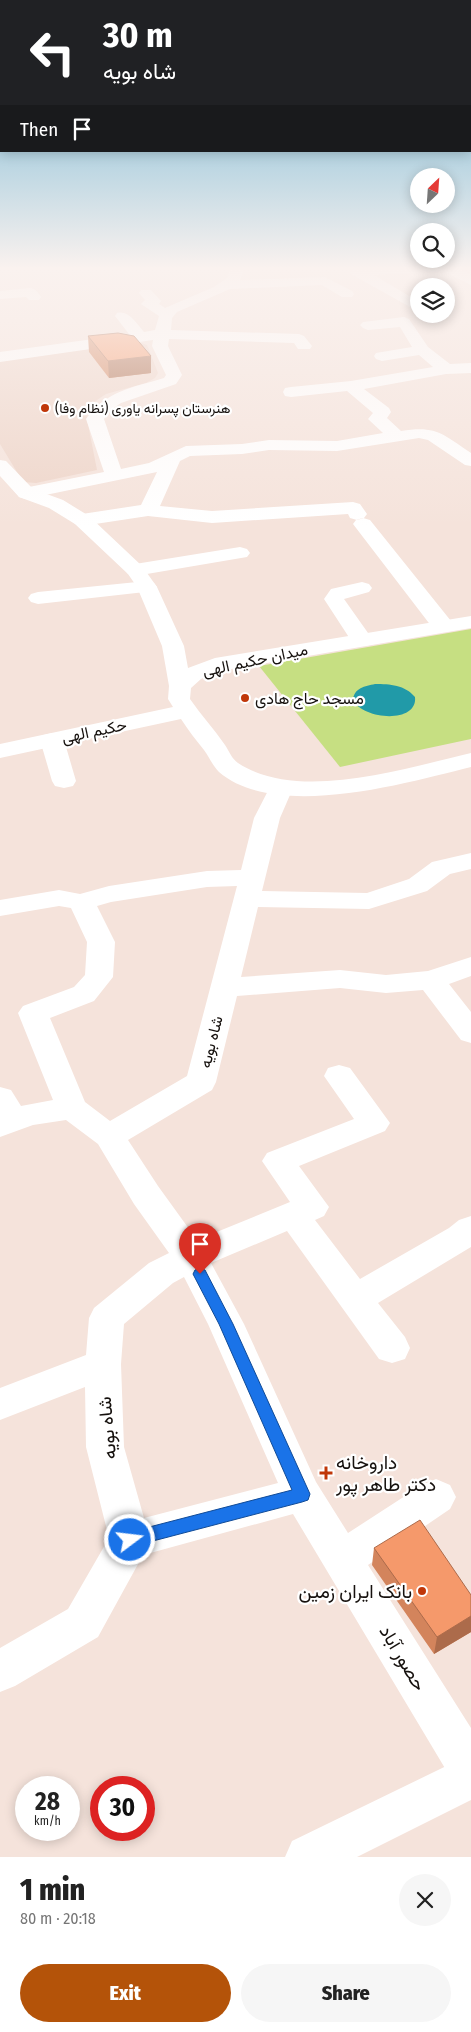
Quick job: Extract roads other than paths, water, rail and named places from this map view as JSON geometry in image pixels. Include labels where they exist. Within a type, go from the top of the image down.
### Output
[{"type":"street","points":[[0,357],[30,353]]},
{"type":"street","points":[[114,476],[95,419],[105,406],[115,399],[170,381],[174,375],[163,353]]},
{"type":"street","points":[[382,356],[404,353]]},
{"type":"street","points":[[425,353],[446,369]]},
{"type":"street","points":[[291,392],[351,386],[446,369],[471,368]]},
{"type":"street","points":[[351,386],[383,412],[377,419],[398,437]]},
{"type":"street","points":[[18,494],[155,467],[186,451],[208,446],[242,449],[269,445],[337,446],[419,433],[433,435],[471,461]]},
{"type":"street","points":[[441,441],[464,437]]},
{"type":"street","points":[[148,510],[172,459]]},
{"type":"street","points":[[1,467],[18,494],[56,504],[82,520],[135,570],[147,587],[173,646],[180,686],[179,699],[228,766],[251,780],[281,788],[317,791],[353,786],[471,760]]},
{"type":"street","points":[[82,520],[148,510],[212,517],[354,508],[360,519],[443,626]]},
{"type":"street","points":[[135,570],[240,553]]},
{"type":"street","points":[[38,598],[147,587]]},
{"type":"street","points":[[362,588],[338,593],[334,598],[362,640]]},
{"type":"street","name":"میدان حکیم الهی","points":[[180,686],[193,674],[215,665],[471,622]]},
{"type":"street","name":"حکیم الهی","points":[[0,751],[187,712]]},
{"type":"street","points":[[52,740],[64,781]]},
{"type":"street","name":"شاه بویه","points":[[109,1136],[201,1082],[267,818],[281,788]]},
{"type":"street","points":[[0,908],[59,898],[81,902],[109,894],[136,880],[207,879],[249,889],[369,901],[418,885],[441,868],[471,861]]},
{"type":"street","points":[[0,1671],[83,1623],[130,1540],[302,1494],[226,1324],[191,1257],[146,1195],[109,1136],[72,1108],[33,1014],[84,994],[99,977],[101,942],[81,902]]},
{"type":"street","points":[[224,988],[340,979],[386,984],[431,980],[471,966]]},
{"type":"street","points":[[431,980],[471,1033]]},
{"type":"street","name":"شاه بویه","points":[[130,1540],[105,1447],[103,1364],[107,1318],[161,1273],[191,1257],[312,1207],[278,1161],[374,1123],[339,1076]]},
{"type":"street","points":[[5,1115],[29,1115],[72,1108]]},
{"type":"street","points":[[293,1215],[392,1348]]},
{"type":"street","points":[[356,1299],[461,1237],[471,1229]]},
{"type":"street","points":[[0,1404],[103,1364]]},
{"type":"street","name":"حصور آباد","points":[[302,1494],[471,1769]]},
{"type":"street","points":[[343,1559],[436,1497]]},
{"type":"street","points":[[308,1857],[471,1776]]},
{"type":"water","points":[[375,684],[392,685],[407,690],[415,697],[414,706],[408,712],[399,715],[378,715],[367,712],[353,700],[354,696],[358,690]]},
{"type":"place","name":"هنرستان پسرانه یاوری (نظام وفا)","points":[[45,408]]},
{"type":"place","name":"مسجد حاج هادی","points":[[245,698]]},
{"type":"place","name":"داروخانه دکتر طاهر پور","points":[[326,1473]]},
{"type":"place","name":"بانک ایران زمین","points":[[422,1591]]}]
